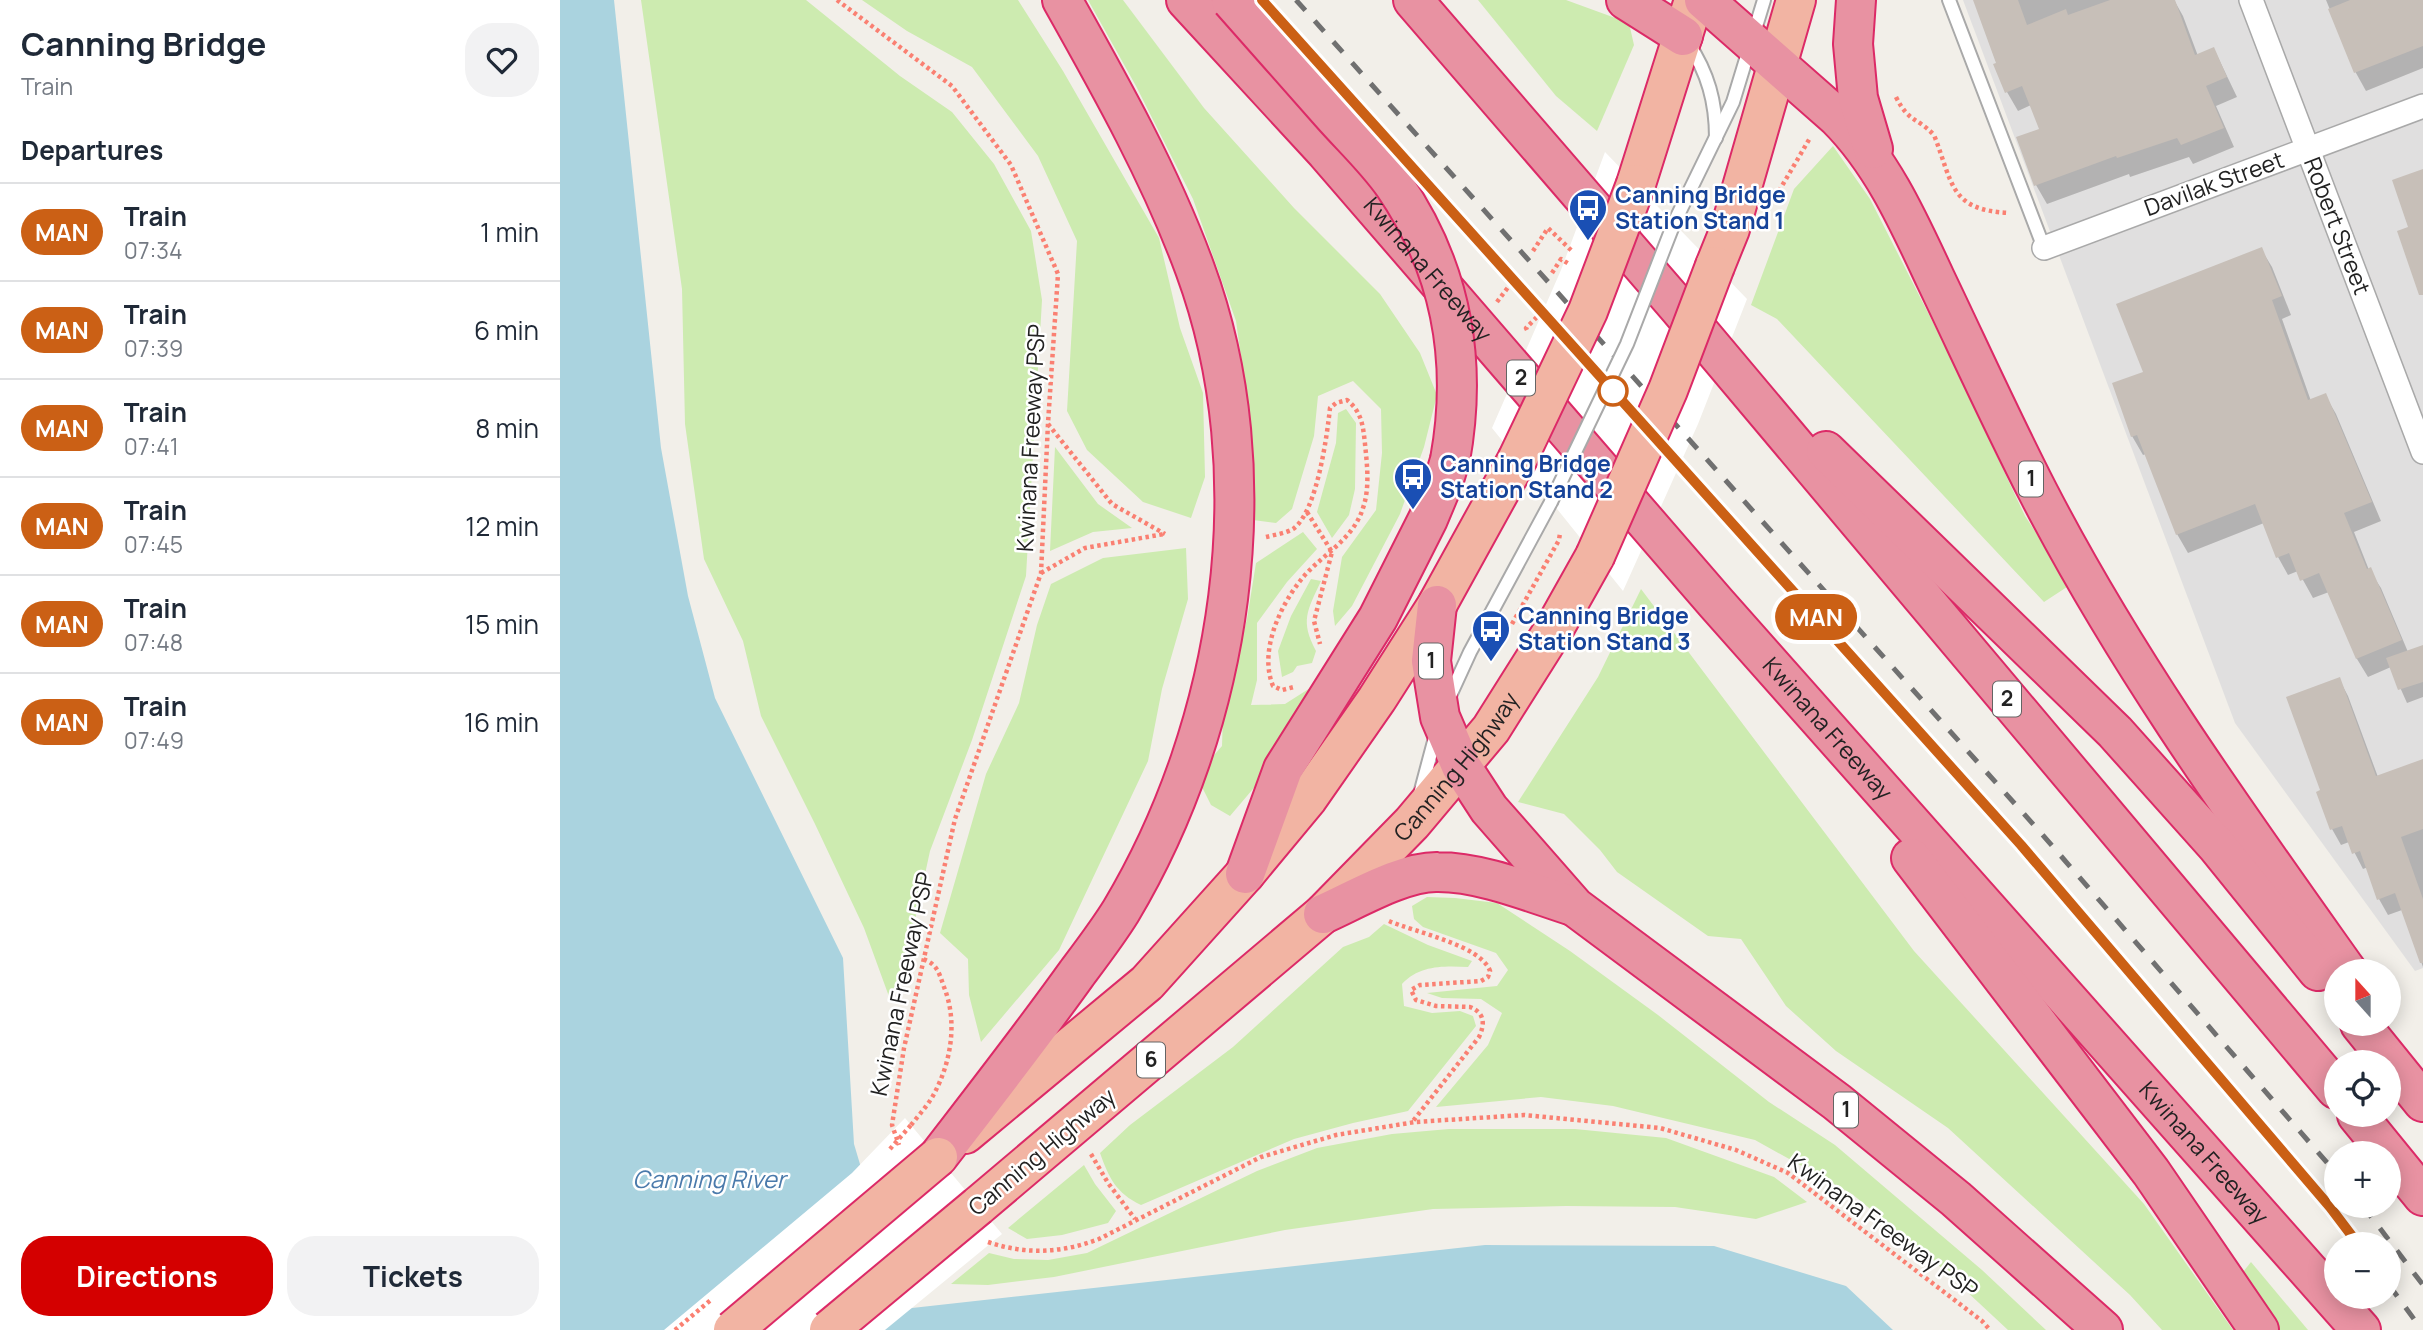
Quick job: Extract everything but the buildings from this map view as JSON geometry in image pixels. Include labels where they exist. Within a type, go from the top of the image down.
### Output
[{"type":"highway","points":[[733,1330],[920,1157],[1041,1024],[1121,911],[1163,829],[1195,747],[1214,674],[1232,575],[1235,523],[1230,423],[1223,373],[1204,295],[1173,215],[1102,72],[1062,0]]},
{"type":"highway","name":"Kwinana Freeway","points":[[1186,0],[1326,152],[1716,603],[2361,1330]]},
{"type":"highway","points":[[1231,0],[1392,183],[1427,244],[1451,313],[1457,358],[1458,403],[1450,460],[1428,519],[1378,618],[1283,769],[1245,874]]},
{"type":"highway","name":"2","points":[[1413,0],[1679,308],[2324,1075]]},
{"type":"highway","points":[[1626,0],[1683,36]]},
{"type":"highway","name":"1","points":[[1694,0],[1636,184],[1588,311],[1517,460],[1437,605],[1431,661],[1440,717],[1461,766],[1489,809],[1576,907],[1837,1102],[1955,1199],[2103,1330]]},
{"type":"highway","points":[[1704,0],[1824,105],[1852,132],[1878,166]]},
{"type":"highway","name":"Canning Highway","points":[[829,1330],[980,1223],[1323,914],[1412,823],[1492,729],[1554,629],[1595,556],[1668,390],[1730,229],[1765,54],[1796,0]]},
{"type":"highway","name":"1","points":[[1856,0],[1853,44],[1858,98],[1878,166],[1907,219],[2038,492],[2163,705],[2210,777],[2339,959]]},
{"type":"highway","points":[[1679,308],[2115,732],[2217,846],[2324,979]]},
{"type":"highway","points":[[1716,603],[2151,1172],[2259,1330]]},
{"type":"highway","points":[[920,1157],[1147,983],[1245,874],[1308,798],[1377,699],[1437,605]]},
{"type":"highway","name":"1","points":[[1323,914],[1409,877],[1438,872],[1492,880],[1576,907]]},
{"type":"highway","points":[[2370,1036],[2423,1102]]},
{"type":"highway","points":[[2393,1036],[2423,1079]]},
{"type":"highway","points":[[2367,1127],[2423,1196]]},
{"type":"street","name":"Robert Street","points":[[2251,0],[2423,453]]},
{"type":"street","name":"Davilak Street","points":[[2044,248],[2423,106]]},
{"type":"lane","points":[[1412,823],[1440,717],[1471,652],[1551,502],[1627,344],[1674,223],[1715,142],[1741,82],[1765,54],[1764,0]]},
{"type":"lane","points":[[1949,0],[2044,248]]},
{"type":"lane","points":[[1683,36],[1700,61],[1714,97],[1715,142]]},
{"type":"path","name":"Kwinana Freeway PSP","points":[[837,0],[952,86],[1011,165],[1058,274],[1041,573],[955,819],[904,1048],[892,1125],[920,1157]]},
{"type":"path","points":[[1892,90],[1903,112],[1927,127],[1934,135],[1958,197],[1968,206],[1988,212],[2012,214],[2044,248]]},
{"type":"path","points":[[1775,201],[1816,129],[1824,105]]},
{"type":"path","points":[[1533,251],[1548,228],[1577,255]]},
{"type":"path","points":[[1552,273],[1561,259]]},
{"type":"path","points":[[1526,328],[1536,317]]},
{"type":"path","points":[[1262,538],[1293,529],[1307,512],[1325,450],[1330,408],[1336,403],[1348,401],[1362,420],[1367,486],[1363,508],[1357,523],[1332,552],[1301,579],[1281,612],[1269,645],[1267,672],[1273,686],[1282,690],[1296,686]]},
{"type":"path","points":[[1041,573],[1085,548],[1165,534],[1112,504],[1048,423]]},
{"type":"path","points":[[1307,512],[1332,552],[1314,621],[1321,644],[1327,648]]},
{"type":"path","points":[[1384,918],[1472,951],[1485,961],[1490,971],[1488,977],[1481,981],[1420,985],[1411,990],[1416,1000],[1428,1005],[1471,1007],[1482,1015],[1483,1024],[1479,1037],[1412,1122]]},
{"type":"path","points":[[911,1125],[933,1097],[946,1066],[951,1037],[952,1017],[948,996],[938,969],[932,962],[922,959]]},
{"type":"path","name":"Kwinana Freeway PSP","points":[[980,1223],[1019,1250],[1045,1252],[1086,1244],[1261,1157],[1336,1135],[1412,1122],[1524,1115],[1660,1128],[1736,1150],[1788,1173],[1982,1321],[1990,1330]]},
{"type":"path","points":[[1091,1153],[1108,1183],[1135,1219]]},
{"type":"shaded area","points":[[1963,0],[2423,0],[2423,968],[2415,971],[2235,723]]},
{"type":"green space","points":[[641,0],[806,0],[900,76],[952,112],[994,164],[1031,231],[1042,300],[1026,576],[972,740],[930,851],[912,934],[891,1002],[864,928],[761,716],[743,641],[704,559],[685,424],[682,289]]},
{"type":"green space","points":[[862,0],[1018,0],[1063,71],[1159,238],[1180,328],[1203,393],[1205,477],[1191,518],[1143,502],[1087,450],[1067,411],[1077,241],[1038,156],[972,67],[907,31]]},
{"type":"green space","points":[[1088,0],[1123,0],[1204,108],[1294,208],[1380,294],[1420,353],[1437,395],[1424,447],[1400,514],[1352,606],[1335,626],[1333,611],[1342,557],[1376,510],[1382,453],[1381,409],[1353,381],[1318,396],[1314,436],[1292,509],[1276,523],[1253,520],[1249,414],[1236,321],[1193,199],[1136,86]]},
{"type":"green space","points":[[1478,0],[1566,0],[1629,23],[1634,45],[1597,131],[1556,96]]},
{"type":"green space","points":[[1833,146],[1870,199],[1947,350],[2025,516],[2070,585],[2044,602],[1777,319],[1751,305],[1794,189]]},
{"type":"green space","points":[[1346,409],[1356,423],[1355,489],[1349,515],[1332,538],[1317,512],[1336,443],[1338,413]]},
{"type":"green space","points":[[1055,447],[1098,504],[1132,528],[1093,532],[1050,551]]},
{"type":"green space","points":[[1303,532],[1317,549],[1287,582],[1257,623],[1257,680],[1251,705],[1285,704],[1329,676],[1258,783],[1230,816],[1211,805],[1201,785],[1208,762],[1222,746],[1223,714],[1247,619],[1256,563]]},
{"type":"green space","points":[[1186,548],[1188,599],[1162,689],[1148,761],[1059,950],[981,1042],[969,995],[968,959],[940,933],[986,774],[1019,703],[1037,625],[1051,584],[1103,558]]},
{"type":"green space","points":[[1311,579],[1321,581],[1307,616],[1308,632],[1316,651],[1312,663],[1297,666],[1293,672],[1282,677],[1278,651],[1291,616]]},
{"type":"green space","points":[[1641,589],[1914,951],[2144,1204],[2233,1330],[2162,1330],[2130,1295],[1948,1128],[1836,1051],[1786,1006],[1741,939],[1708,936],[1617,872],[1600,850],[1564,814],[1518,802],[1598,677]]},
{"type":"green space","points":[[1427,897],[1497,903],[1570,951],[1658,1015],[1769,1102],[1835,1145],[1982,1270],[2046,1330],[2008,1330],[1935,1262],[1852,1194],[1755,1140],[1613,1106],[1541,1097],[1436,1107],[1488,1045],[1502,1013],[1481,999],[1442,998],[1427,993],[1497,986],[1508,970],[1496,953],[1423,927],[1414,919],[1412,906]]},
{"type":"green space","points":[[1384,924],[1428,945],[1472,961],[1468,967],[1424,970],[1402,984],[1404,1006],[1432,1013],[1460,1011],[1473,1016],[1476,1026],[1408,1111],[1294,1139],[1141,1205],[1119,1190],[1100,1153],[1130,1125],[1233,1047],[1343,947],[1369,937]]},
{"type":"green space","points":[[1449,1129],[1575,1129],[1666,1138],[1774,1177],[1807,1202],[1756,1219],[1675,1207],[1433,1209],[1285,1230],[1054,1277],[988,1285],[951,1284],[989,1253],[1014,1259],[1048,1260],[1087,1253],[1257,1171],[1317,1148],[1392,1134]]},
{"type":"green space","points":[[1084,1165],[1116,1211],[1108,1223],[1062,1235],[1027,1239],[1008,1228]]},
{"type":"green space","points":[[2251,1262],[2308,1330],[2278,1330],[2239,1277]]},
{"type":"water","name":"Canning River","points":[[560,0],[614,0],[661,448],[688,596],[715,698],[843,958],[854,1144],[903,1309],[1485,1245],[1714,1246],[1846,1286],[1893,1330],[560,1330]]},
{"type":"pier","points":[[1605,152],[1747,299],[1698,424],[1623,591],[1492,428],[1561,270]]},
{"type":"pier","points":[[905,1118],[1002,1234],[885,1330],[664,1330],[852,1173]]},
{"type":"railway","points":[[1262,0],[2021,845],[2349,1232]]},
{"type":"railway","points":[[1296,0],[2041,833],[2324,1159]]},
{"type":"railway","points":[[2372,1218],[2423,1285]]},
{"type":"railway","points":[[2401,1301],[2422,1330]]},
{"type":"train","name":"MAN","points":[[1262,0],[2021,845],[2349,1232]]},
{"type":"place","name":"Canning Bridge Station Stand 1","points":[[1588,242]]},
{"type":"place","name":"Canning Bridge Station Stand 2","points":[[1413,511]]},
{"type":"place","name":"Canning Bridge Station Stand 3","points":[[1491,663]]}]
